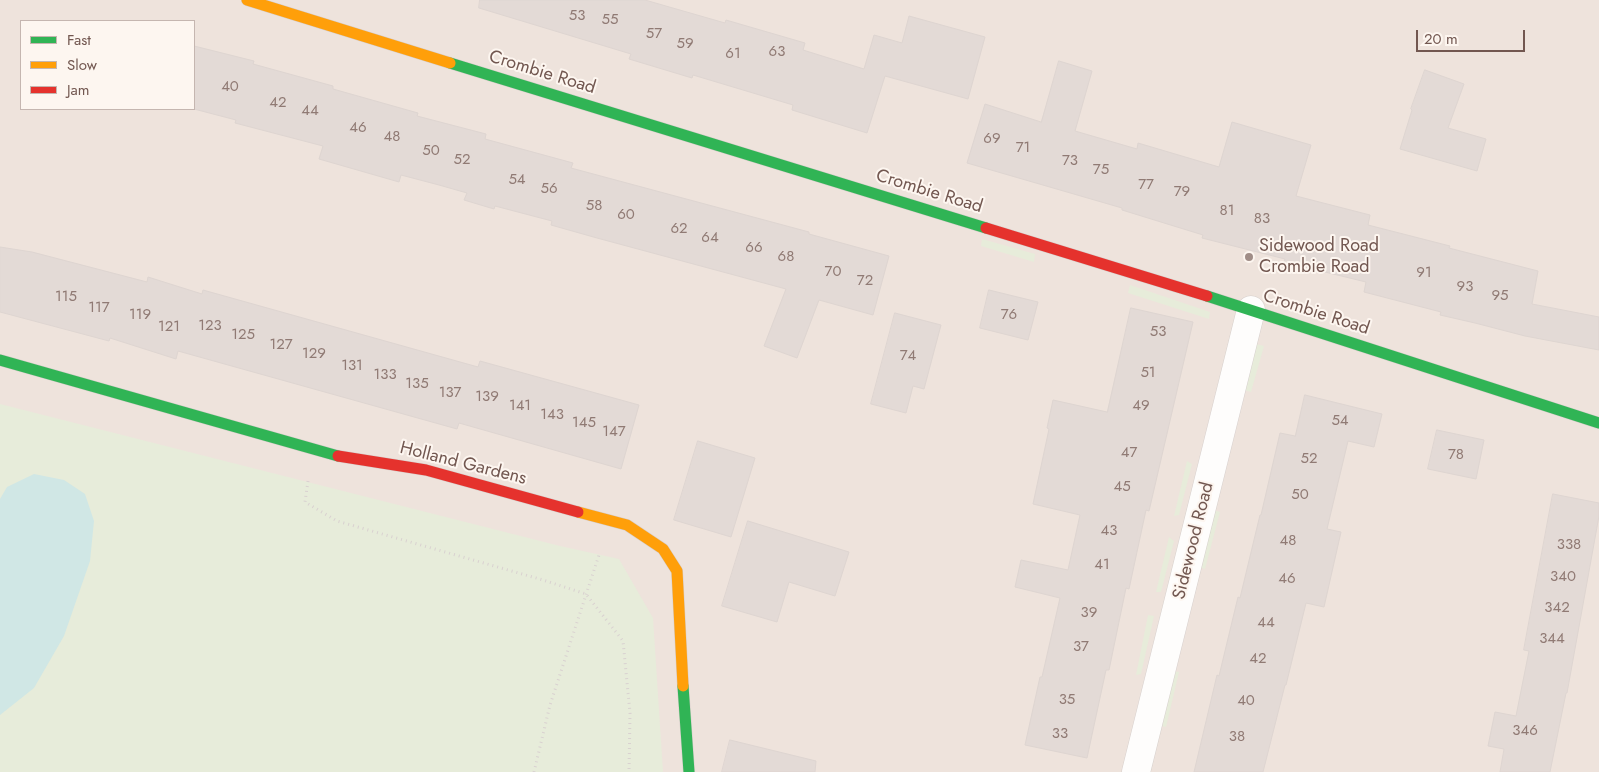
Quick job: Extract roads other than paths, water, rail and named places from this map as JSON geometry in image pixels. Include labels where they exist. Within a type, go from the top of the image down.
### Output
[{"type":"street","name":"Crombie Road","points":[[247,0],[1251,310],[1599,423]]},
{"type":"street","name":"Sidewood Road","points":[[1136,772],[1251,310]]},
{"type":"street","name":"Holland Gardens","points":[[0,360],[345,458],[426,470],[627,526],[663,549],[678,571],[680,649],[689,772]]},
{"type":"water","points":[[34,474],[64,480],[85,494],[94,521],[90,561],[64,636],[34,688],[0,715],[0,499],[7,487]]},
{"type":"place","name":"Sidewood Road Crombie Road","points":[[1249,257]]}]
